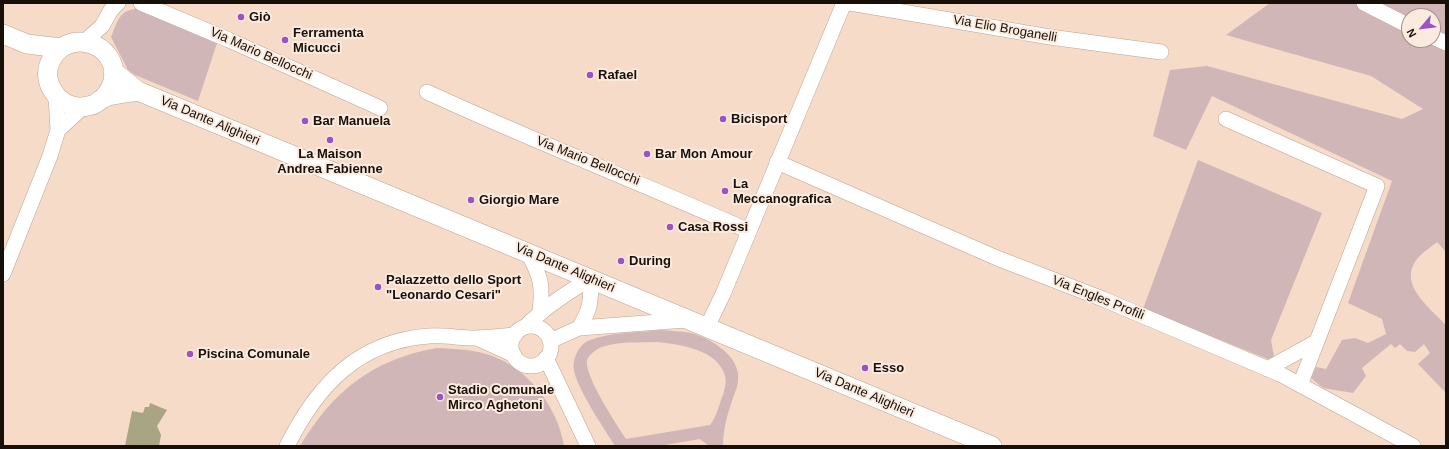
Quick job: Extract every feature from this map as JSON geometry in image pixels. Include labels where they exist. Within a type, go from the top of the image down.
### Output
[{"type":"main road","points":[[3,34],[27,44],[61,48]]},
{"type":"main road","points":[[93,45],[72,42],[61,48],[51,58],[48,69],[49,86],[56,97],[67,105],[82,108],[94,105],[104,98],[138,91]]},
{"type":"main road","points":[[27,44],[48,69]]},
{"type":"main road","name":"Via Dante Alighieri","points":[[93,45],[110,60],[113,71],[138,91],[992,446]]},
{"type":"main road","points":[[104,98],[113,82],[113,71]]},
{"type":"street","points":[[93,45],[111,10],[118,3]]},
{"type":"street","name":"Via Mario Bellocchi","points":[[141,3],[229,40],[380,108]]},
{"type":"street","points":[[550,341],[579,328],[698,323],[723,294],[844,3]]},
{"type":"street","name":"Via Elio Broganelli","points":[[850,3],[1050,37],[1161,52]]},
{"type":"street","points":[[1364,3],[1401,22]]},
{"type":"street","name":"Via Mario Bellocchi","points":[[427,92],[477,115],[651,187],[749,231]]},
{"type":"street","points":[[3,274],[50,156],[58,130],[56,97]]},
{"type":"street","points":[[58,130],[82,108]]},
{"type":"street","points":[[1226,119],[1377,186],[1300,385]]},
{"type":"street","name":"Via Engles Profili","points":[[777,162],[998,258],[1103,299],[1267,369],[1300,385],[1413,446]]},
{"type":"street","points":[[528,253],[539,273],[542,291],[540,312]]},
{"type":"street","points":[[514,355],[511,345],[520,331],[540,312],[566,293],[590,279],[592,299],[587,316],[579,328]]},
{"type":"street","points":[[287,446],[318,395],[351,362],[389,344],[429,336],[476,338],[520,331],[532,326],[543,330],[550,341],[549,353],[542,362],[532,365],[522,363],[514,355],[476,338]]},
{"type":"street","points":[[1267,369],[1316,342]]},
{"type":"street","points":[[546,358],[585,443]]},
{"type":"street","points":[[532,365],[562,392]]},
{"type":"shaded area","points":[[1270,3],[1446,3],[1446,252],[1437,242],[1418,258],[1412,267],[1411,277],[1413,286],[1424,303],[1446,325],[1446,393],[1418,364],[1430,353],[1424,344],[1415,352],[1407,351],[1400,344],[1395,348],[1391,344],[1362,368],[1366,376],[1353,393],[1323,388],[1311,378],[1316,367],[1326,369],[1342,340],[1355,338],[1368,343],[1386,334],[1382,319],[1348,303],[1392,181],[1212,96],[1186,150],[1153,136],[1170,70],[1207,66],[1402,119],[1423,109],[1371,76],[1226,35]]},
{"type":"shaded area","points":[[136,9],[217,43],[198,101],[135,75],[128,70],[111,37],[119,18],[126,12]]},
{"type":"shaded area","points":[[1198,160],[1322,213],[1271,340],[1275,362],[1143,309]]},
{"type":"shaded area","points":[[660,330],[679,331],[699,335],[723,349],[735,363],[738,371],[738,383],[728,412],[723,446],[709,446],[700,439],[659,446],[615,446],[585,397],[576,377],[574,361],[577,352],[586,342],[598,337],[615,334]],"holes":[[[657,342],[676,344],[697,350],[707,354],[721,367],[726,379],[717,413],[710,425],[626,439],[596,388],[587,367],[587,360],[597,349],[611,344]]]},
{"type":"shaded area","name":"Stadio Comunale Mirco Aghetoni","points":[[437,348],[478,352],[492,356],[518,370],[540,392],[548,404],[561,432],[564,446],[300,446],[326,409],[357,380],[374,369],[393,360],[414,353]]},
{"type":"shaded area","points":[[150,403],[167,410],[157,426],[161,435],[159,446],[125,446],[132,411],[143,413],[145,407],[149,407]]},
{"type":"place","name":"Giò","points":[[241,17]]},
{"type":"place","name":"Ferramenta Micucci","points":[[285,40]]},
{"type":"place","name":"Rafael","points":[[590,75]]},
{"type":"place","name":"Bicisport","points":[[723,119]]},
{"type":"place","name":"Bar Manuela","points":[[305,121]]},
{"type":"place","name":"La Maison Andrea Fabienne","points":[[330,140]]},
{"type":"place","name":"Bar Mon Amour","points":[[647,154]]},
{"type":"place","name":"La Meccanografica","points":[[725,191]]},
{"type":"place","name":"Giorgio Mare","points":[[471,200]]},
{"type":"place","name":"Casa Rossi","points":[[670,227]]},
{"type":"place","name":"During","points":[[621,261]]},
{"type":"place","name":"Palazzetto dello Sport \"Leonardo Cesari\"","points":[[378,287]]},
{"type":"place","name":"Piscina Comunale","points":[[190,354]]},
{"type":"place","name":"Esso","points":[[865,368]]},
{"type":"place","name":"Stadio Comunale Mirco Aghetoni","points":[[440,397]]}]
